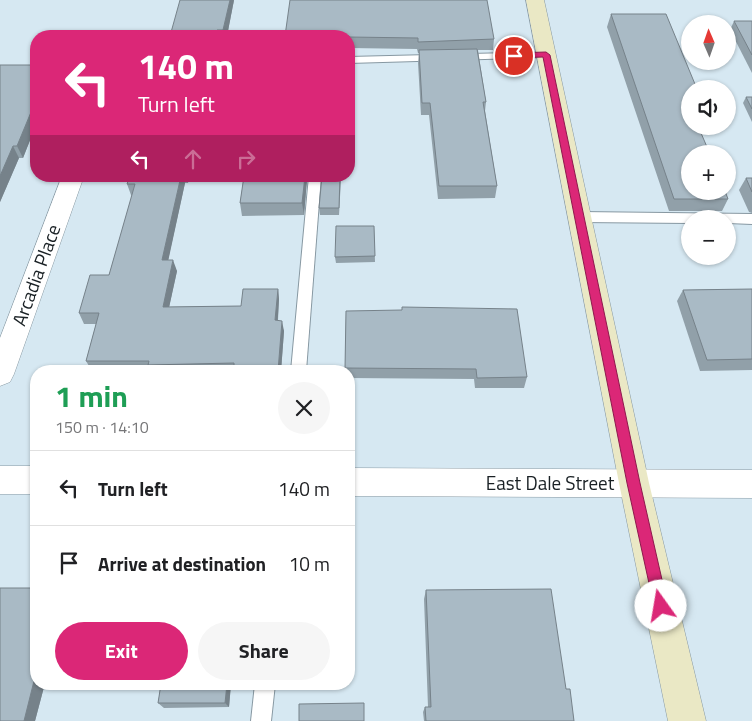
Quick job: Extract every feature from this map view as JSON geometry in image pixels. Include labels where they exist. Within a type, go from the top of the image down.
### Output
[{"type":"street","points":[[535,0],[634,483],[687,721]]},
{"type":"street","name":"Arcadia Place","points":[[0,374],[71,182]]},
{"type":"street","points":[[0,480],[30,480]]},
{"type":"street","name":"East Dale Street","points":[[355,482],[752,484]]},
{"type":"lane","points":[[355,60],[546,55]]},
{"type":"lane","points":[[299,365],[314,182]]},
{"type":"lane","points":[[580,217],[752,219]]},
{"type":"lane","points":[[261,721],[264,690]]},
{"type":"building","points":[[180,0],[230,0],[223,30],[172,30]]},
{"type":"building","points":[[290,0],[487,0],[494,39],[418,42],[418,38],[355,37],[355,30],[286,30]]},
{"type":"building","points":[[611,14],[666,14],[681,50],[681,70],[689,70],[693,80],[681,80],[681,135],[702,135],[706,145],[681,145],[681,199],[674,199]]},
{"type":"building","points":[[736,21],[752,21],[752,55],[736,25]]},
{"type":"building","points":[[477,49],[486,102],[483,102],[497,186],[439,186],[430,103],[422,103],[419,50]]},
{"type":"building","points":[[0,65],[30,65],[30,115],[17,146],[13,146],[0,176]]},
{"type":"building","points":[[746,97],[752,97],[752,109]]},
{"type":"building","points":[[746,178],[752,178],[752,192]]},
{"type":"building","points":[[128,182],[180,182],[162,260],[173,260],[163,307],[241,306],[243,289],[278,289],[275,320],[282,321],[278,365],[234,365],[234,363],[148,365],[149,361],[86,361],[99,313],[79,313],[90,275],[109,275],[135,184],[127,184]]},
{"type":"building","points":[[243,182],[304,182],[302,203],[240,203]]},
{"type":"building","points":[[321,182],[340,182],[339,208],[319,208]]},
{"type":"building","points":[[336,226],[374,226],[375,256],[335,257]]},
{"type":"building","points":[[752,289],[752,359],[707,360],[683,290]]},
{"type":"building","points":[[402,307],[517,309],[527,377],[477,378],[476,369],[355,368],[355,365],[345,365],[346,311],[402,310]]},
{"type":"building","points":[[0,588],[30,588],[30,690],[32,690],[24,721],[0,721]]},
{"type":"building","points":[[551,589],[566,689],[570,689],[574,721],[426,721],[425,707],[431,707],[426,590]]},
{"type":"building","points":[[160,690],[226,690],[225,703],[158,703]]},
{"type":"building","points":[[364,703],[364,721],[299,721],[299,704]]},
{"type":"route","points":[[514,56],[546,55],[661,606]]}]
